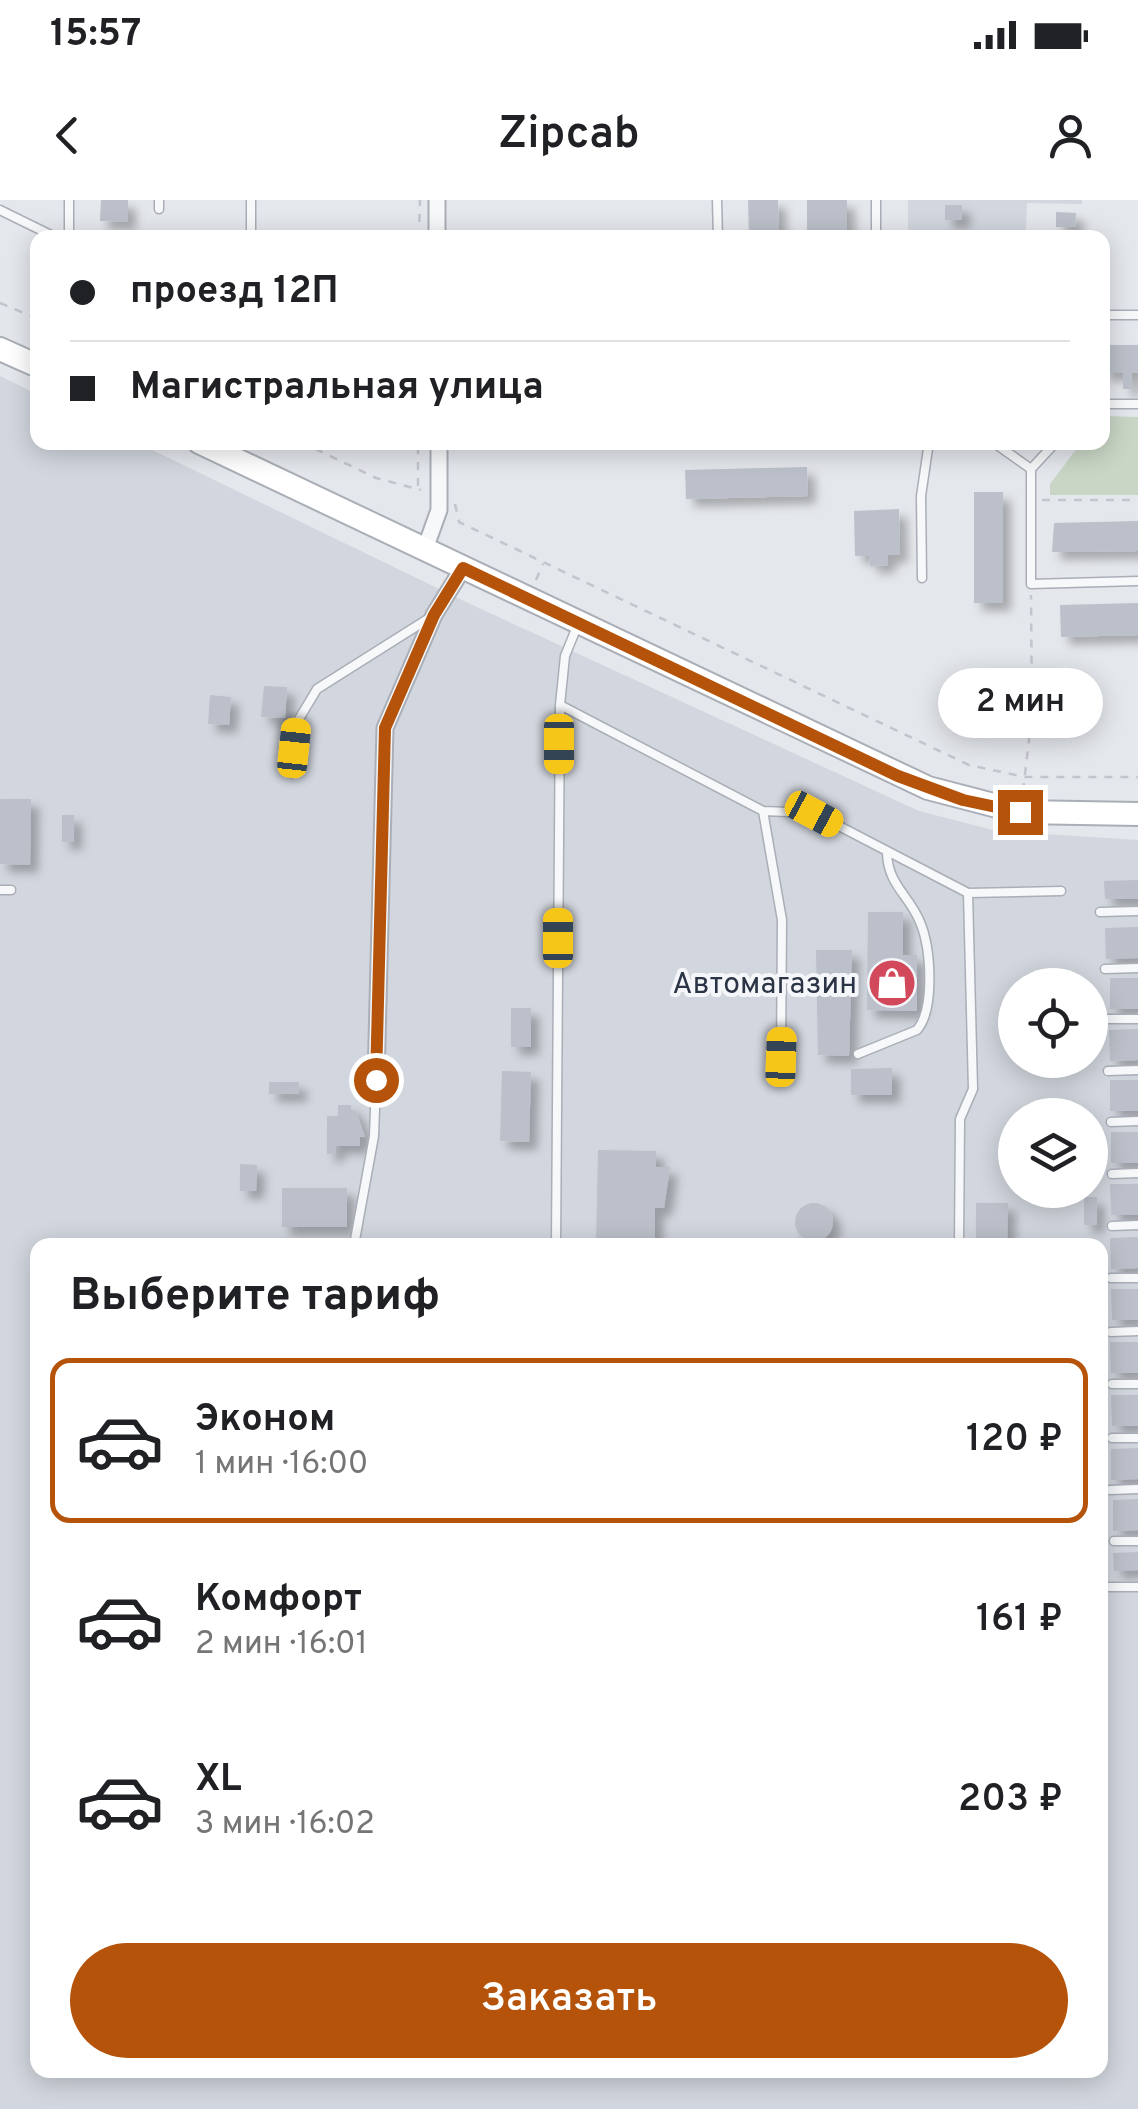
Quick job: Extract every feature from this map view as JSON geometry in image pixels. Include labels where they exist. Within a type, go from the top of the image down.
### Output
[{"type":"main road","points":[[0,348],[30,362]]},
{"type":"main road","points":[[216,450],[898,776],[963,800],[1049,814],[1138,814]]},
{"type":"street","points":[[437,200],[437,230]]},
{"type":"street","points":[[425,550],[438,518],[439,450]]},
{"type":"street","points":[[376,1080],[385,728],[434,615],[463,568]]},
{"type":"lane","points":[[70,200],[70,230]]},
{"type":"lane","points":[[251,200],[251,230]]},
{"type":"lane","points":[[716,200],[718,230]]},
{"type":"lane","points":[[876,200],[876,230]]},
{"type":"lane","points":[[0,210],[41,230]]},
{"type":"lane","points":[[1110,316],[1138,314]]},
{"type":"lane","points":[[1110,404],[1138,404]]},
{"type":"lane","points":[[922,578],[921,496],[928,450]]},
{"type":"lane","points":[[1004,450],[1031,470]]},
{"type":"lane","points":[[1048,450],[1031,470],[1031,584],[1138,581]]},
{"type":"lane","points":[[292,773],[296,724],[317,689],[434,615]]},
{"type":"lane","points":[[556,1238],[560,706],[565,656],[578,624]]},
{"type":"lane","points":[[560,706],[763,811],[814,814],[968,892],[1060,891]]},
{"type":"lane","points":[[763,811],[782,920],[781,1057]]},
{"type":"lane","points":[[858,1054],[917,1030],[926,1011],[922,926],[890,878],[887,853]]},
{"type":"lane","points":[[0,890],[11,890]]},
{"type":"lane","points":[[959,1238],[960,1118],[972,1089],[968,892]]},
{"type":"lane","points":[[1100,912],[1138,911]]},
{"type":"lane","points":[[1108,969],[1138,968]]},
{"type":"lane","points":[[1108,1019],[1138,1018]]},
{"type":"lane","points":[[1108,1071],[1138,1070]]},
{"type":"lane","points":[[355,1238],[374,1136],[376,1080]]},
{"type":"lane","points":[[1110,1122],[1138,1122]]},
{"type":"lane","points":[[1112,1174],[1138,1173]]},
{"type":"lane","points":[[1112,1226],[1138,1226]]},
{"type":"lane","points":[[1112,1278],[1138,1278]]},
{"type":"lane","points":[[1112,1332],[1138,1331]]},
{"type":"lane","points":[[1112,1384],[1138,1384]]},
{"type":"lane","points":[[1112,1438],[1138,1438]]},
{"type":"lane","points":[[1110,1490],[1138,1490]]},
{"type":"lane","points":[[1114,1542],[1138,1541]]},
{"type":"lane","points":[[1108,1587],[1138,1587]]},
{"type":"path","points":[[419,230],[420,200]]},
{"type":"path","points":[[0,303],[30,316]]},
{"type":"path","points":[[318,450],[376,478],[453,494],[459,522],[969,765],[1025,777],[1138,776]]},
{"type":"path","points":[[418,450],[418,489]]},
{"type":"path","points":[[1031,500],[1138,500]]},
{"type":"path","points":[[1025,777],[1032,714],[1031,584]]},
{"type":"shaded area","points":[[908,200],[1082,200],[1082,204],[1027,203],[1026,230],[908,230]]},
{"type":"shaded area","points":[[0,376],[30,391],[30,450],[152,450],[468,603],[919,811],[997,831],[1138,840],[1138,2109],[0,2109]]},
{"type":"green space","points":[[1110,416],[1138,417],[1138,495],[1050,495],[1050,484],[1076,450],[1110,450]]},
{"type":"building","points":[[101,200],[128,200],[128,222],[100,221]]},
{"type":"building","points":[[748,200],[778,200],[779,230],[749,230]]},
{"type":"building","points":[[807,200],[847,200],[847,230],[807,230]]},
{"type":"building","points":[[945,205],[962,205],[962,220],[945,220]]},
{"type":"building","points":[[1056,212],[1076,213],[1075,227],[1056,227]]},
{"type":"building","points":[[1110,345],[1138,345],[1138,373],[1132,373],[1132,389],[1123,389],[1123,373],[1110,373]]},
{"type":"building","points":[[807,467],[808,496],[686,499],[685,470]]},
{"type":"building","points":[[974,492],[1003,492],[1003,603],[974,603]]},
{"type":"building","points":[[899,509],[900,555],[888,555],[888,565],[870,566],[869,556],[855,556],[854,511]]},
{"type":"building","points":[[1138,521],[1138,551],[1052,552],[1054,523]]},
{"type":"building","points":[[1138,603],[1138,635],[1061,637],[1060,605]]},
{"type":"building","points":[[264,686],[287,687],[285,718],[261,717]]},
{"type":"building","points":[[210,695],[231,697],[229,725],[208,724]]},
{"type":"building","points":[[0,799],[31,799],[30,865],[0,864]]},
{"type":"building","points":[[62,815],[74,815],[74,842],[62,842]]},
{"type":"building","points":[[1138,880],[1138,899],[1105,899],[1104,881]]},
{"type":"building","name":"Автомагазин","points":[[868,912],[903,912],[903,955],[917,955],[917,1011],[867,1010]]},
{"type":"building","points":[[1138,927],[1138,958],[1106,959],[1105,928]]},
{"type":"building","points":[[816,950],[852,950],[849,1056],[818,1055]]},
{"type":"building","points":[[1110,978],[1138,978],[1138,1009],[1110,1009]]},
{"type":"building","points":[[511,1008],[531,1008],[531,1047],[511,1047]]},
{"type":"building","points":[[1138,1029],[1138,1060],[1110,1061],[1109,1030]]},
{"type":"building","points":[[892,1068],[892,1095],[851,1095],[851,1069]]},
{"type":"building","points":[[502,1071],[531,1072],[529,1142],[500,1141]]},
{"type":"building","points":[[1110,1080],[1138,1080],[1138,1111],[1110,1111]]},
{"type":"building","points":[[269,1082],[299,1082],[299,1094],[269,1094]]},
{"type":"building","points":[[338,1105],[351,1105],[365,1137],[360,1137],[360,1146],[336,1146],[336,1154],[327,1154],[327,1116],[338,1116]]},
{"type":"building","points":[[1111,1132],[1138,1132],[1138,1163],[1111,1163]]},
{"type":"building","points":[[598,1150],[656,1151],[656,1167],[670,1167],[664,1208],[655,1208],[655,1238],[596,1238]]},
{"type":"building","points":[[240,1164],[257,1165],[256,1191],[240,1191]]},
{"type":"building","points":[[1110,1184],[1138,1184],[1138,1215],[1111,1215]]},
{"type":"building","points":[[282,1188],[347,1188],[347,1227],[282,1227]]},
{"type":"building","points":[[976,1203],[998,1203],[998,1208],[1008,1208],[1007,1238],[976,1238]]},
{"type":"building","points":[[807,1205],[821,1205],[831,1215],[831,1229],[822,1238],[806,1238],[797,1229],[797,1215]]},
{"type":"building","points":[[1084,1208],[1097,1208],[1097,1225],[1084,1225]]},
{"type":"building","points":[[1138,1237],[1138,1268],[1111,1269],[1110,1238]]},
{"type":"building","points":[[1111,1289],[1138,1289],[1138,1320],[1112,1320]]},
{"type":"building","points":[[1110,1342],[1138,1342],[1138,1373],[1111,1373]]},
{"type":"building","points":[[1111,1395],[1138,1395],[1138,1426],[1112,1426]]},
{"type":"building","points":[[1138,1448],[1138,1479],[1111,1480],[1111,1449]]},
{"type":"building","points":[[1138,1499],[1138,1530],[1113,1531],[1113,1500]]},
{"type":"building","points":[[1138,1552],[1138,1570],[1114,1571],[1113,1553]]},
{"type":"place","name":"Автомагазин","points":[[892,983]]},
{"type":"route","points":[[376,1080],[385,728],[392,704],[434,615],[463,568],[898,776],[963,800],[1020,812]]}]
